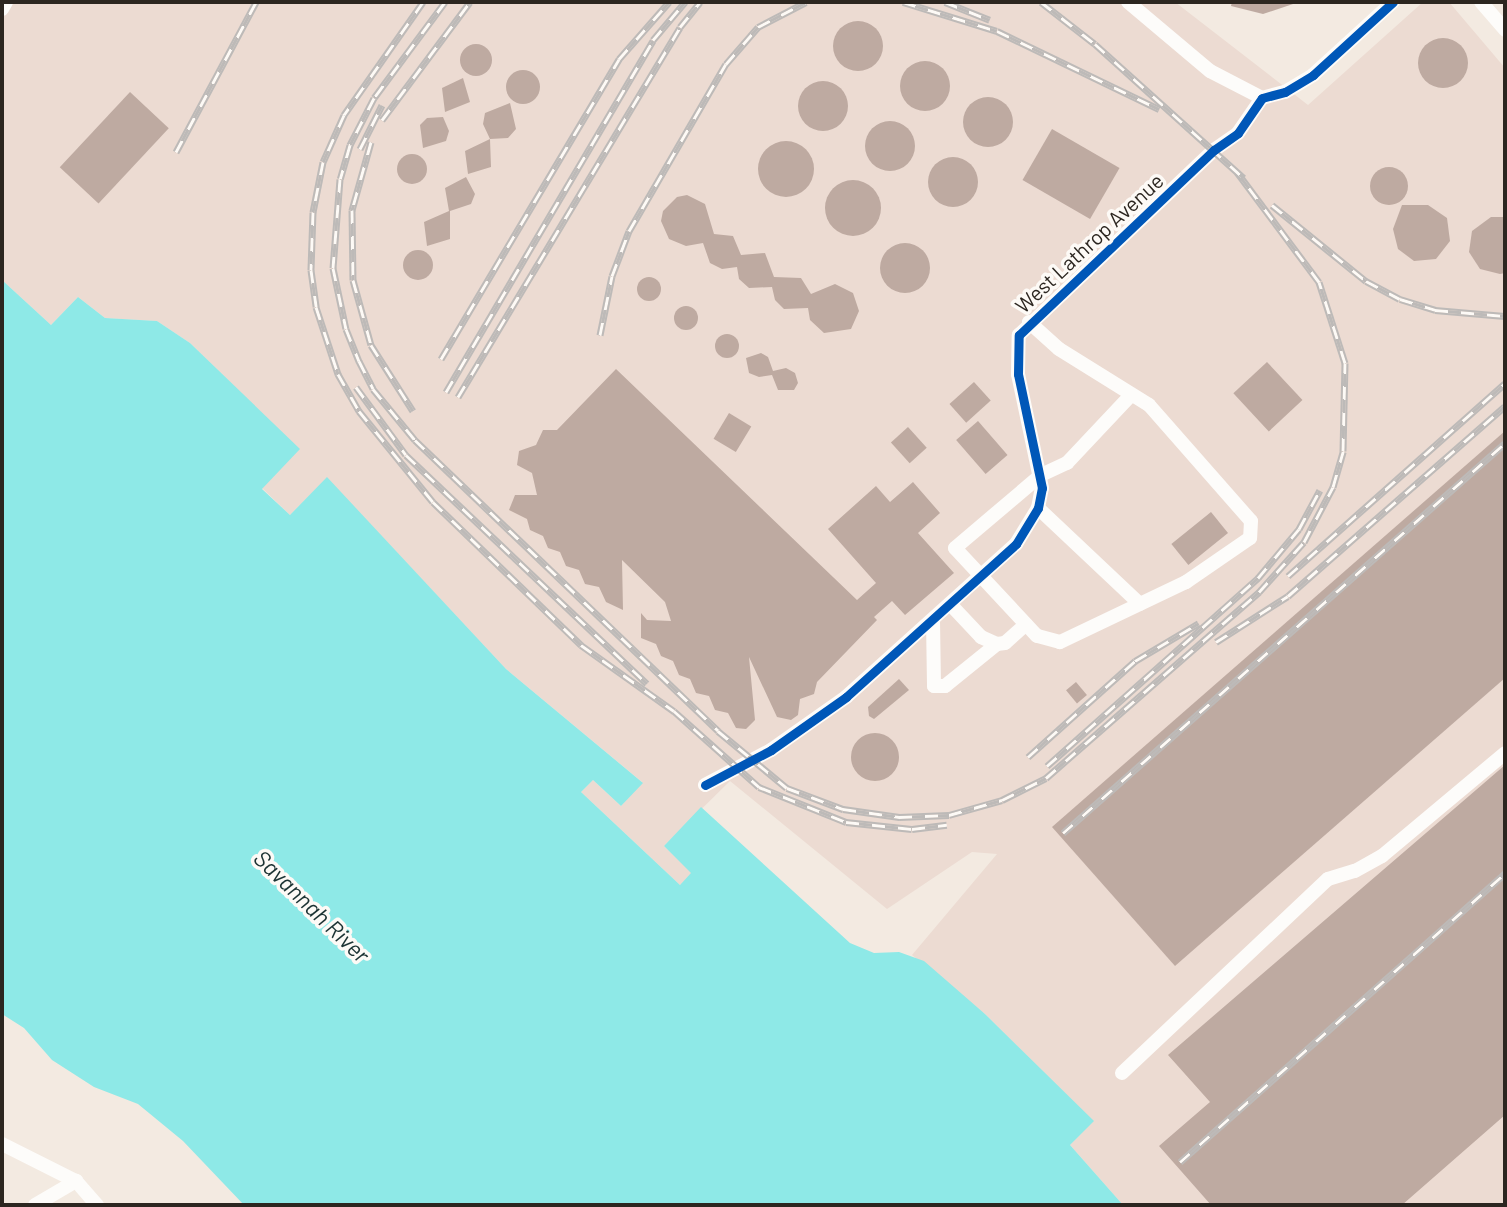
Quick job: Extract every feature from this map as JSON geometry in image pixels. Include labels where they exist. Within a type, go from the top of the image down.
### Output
[{"type":"street","points":[[2,9],[6,2]]},
{"type":"street","points":[[1128,2],[1210,71],[1262,98],[1285,92],[1313,75],[1393,2]]},
{"type":"street","points":[[1481,2],[1505,30]]},
{"type":"street","name":"West Lathrop Avenue","points":[[705,785],[805,727],[933,621],[1016,544],[1038,508],[1041,475],[1018,374],[1016,348],[1029,322],[1238,133],[1262,98]]},
{"type":"street","points":[[1029,322],[1059,349],[1149,405],[1251,522],[1250,538],[1186,582],[1059,642],[1037,636],[954,548],[1041,475],[1068,463],[1131,395]]},
{"type":"street","points":[[1038,508],[1140,604]]},
{"type":"street","points":[[951,605],[981,637],[997,644],[1005,643],[1026,624]]},
{"type":"street","points":[[933,621],[930,679],[934,686],[945,686],[997,644]]},
{"type":"street","points":[[1122,1073],[1328,879],[1355,871],[1382,856],[1505,753]]},
{"type":"street","points":[[2,1144],[76,1181],[97,1205]]},
{"type":"street","points":[[35,1205],[76,1181]]},
{"type":"shaded area","points":[[2,2],[1175,2],[1308,105],[1423,2],[1449,2],[1505,68],[1505,1205],[1123,1205],[1070,1145],[1093,1121],[985,1014],[912,955],[997,854],[972,852],[887,909],[730,781],[664,846],[692,873],[680,885],[581,792],[593,780],[621,806],[642,782],[506,669],[327,478],[290,515],[262,488],[299,449],[190,343],[157,321],[105,318],[78,297],[51,325],[2,280]]},
{"type":"water","name":"Savannah River","points":[[2,280],[51,325],[78,297],[105,318],[157,321],[190,343],[300,449],[262,489],[290,515],[327,477],[506,669],[643,783],[621,806],[593,780],[581,792],[680,885],[691,873],[664,846],[701,807],[850,943],[874,953],[899,952],[924,961],[985,1014],[1094,1121],[1070,1145],[1123,1205],[244,1205],[183,1141],[138,1104],[94,1087],[52,1060],[24,1028],[2,1014]]},
{"type":"building","points":[[1232,2],[1299,2],[1263,14],[1231,6]]},
{"type":"building","points":[[858,21],[876,28],[883,46],[876,64],[858,71],[840,64],[833,46],[840,28]]},
{"type":"building","points":[[1443,38],[1461,45],[1468,63],[1461,81],[1443,88],[1425,81],[1418,63],[1425,45]]},
{"type":"building","points":[[476,44],[487,49],[492,60],[487,71],[476,76],[465,71],[460,60],[465,49]]},
{"type":"building","points":[[925,61],[943,68],[950,86],[943,104],[925,111],[907,104],[900,86],[907,68]]},
{"type":"building","points":[[523,70],[535,75],[540,87],[535,99],[523,104],[511,99],[506,87],[511,75]]},
{"type":"building","points":[[463,78],[470,102],[445,112],[442,88]]},
{"type":"building","points":[[823,81],[841,88],[848,106],[841,124],[823,131],[805,124],[798,106],[805,88]]},
{"type":"building","points":[[130,92],[169,128],[99,203],[60,167]]},
{"type":"building","points":[[988,97],[1006,104],[1013,122],[1006,140],[988,147],[970,140],[963,122],[970,104]]},
{"type":"building","points":[[510,103],[516,129],[508,138],[490,139],[483,124],[485,113]]},
{"type":"building","points":[[443,117],[449,131],[446,141],[423,148],[420,125],[427,118]]},
{"type":"building","points":[[890,121],[908,128],[915,146],[908,164],[890,171],[872,164],[865,146],[872,128]]},
{"type":"building","points":[[1052,129],[1120,168],[1090,219],[1022,180]]},
{"type":"building","points":[[490,139],[491,167],[468,174],[465,151]]},
{"type":"building","points":[[780,141],[792,141],[806,149],[814,163],[812,180],[806,189],[792,197],[780,197],[763,185],[758,175],[758,163],[770,146]]},
{"type":"building","points":[[412,154],[423,158],[427,169],[423,180],[412,184],[401,180],[397,169],[401,158]]},
{"type":"building","points":[[953,157],[971,164],[978,182],[971,200],[953,207],[935,200],[928,182],[935,164]]},
{"type":"building","points":[[1389,167],[1403,172],[1408,186],[1403,200],[1389,205],[1375,200],[1370,186],[1375,172]]},
{"type":"building","points":[[466,177],[475,194],[471,204],[450,211],[450,239],[427,246],[424,222],[449,211],[445,188]]},
{"type":"building","points":[[847,180],[859,180],[873,188],[881,202],[879,219],[873,228],[859,236],[847,236],[830,224],[825,214],[825,202],[837,185]]},
{"type":"building","points":[[687,195],[705,204],[714,234],[733,236],[741,255],[765,253],[774,277],[801,278],[811,294],[835,284],[853,293],[859,311],[851,329],[824,333],[810,320],[808,308],[784,309],[775,300],[772,287],[749,288],[739,279],[737,267],[722,269],[710,263],[703,243],[686,246],[669,239],[661,221],[663,211],[677,197]]},
{"type":"building","points":[[1402,205],[1428,205],[1447,218],[1450,241],[1436,259],[1414,261],[1398,249],[1393,229]]},
{"type":"building","points":[[1491,217],[1505,217],[1505,273],[1480,269],[1469,252],[1472,231]]},
{"type":"building","points":[[905,243],[923,250],[930,268],[923,286],[905,293],[887,286],[880,268],[887,250]]},
{"type":"building","points":[[418,250],[429,254],[433,265],[429,276],[418,280],[407,276],[403,265],[407,254]]},
{"type":"building","points":[[649,277],[658,280],[661,289],[658,298],[649,301],[640,298],[637,289],[640,280]]},
{"type":"building","points":[[686,306],[695,309],[698,318],[695,327],[686,330],[677,327],[674,318],[677,309]]},
{"type":"building","points":[[722,334],[732,334],[739,341],[739,351],[732,358],[722,358],[715,351],[715,341]]},
{"type":"building","points":[[761,353],[768,357],[773,371],[786,368],[795,373],[798,383],[794,390],[778,390],[772,375],[759,377],[749,373],[746,358]]},
{"type":"building","points":[[1267,362],[1302,400],[1269,431],[1233,393]]},
{"type":"building","points":[[616,369],[857,600],[876,583],[828,529],[876,486],[890,502],[913,482],[940,513],[918,533],[954,573],[905,615],[892,601],[874,617],[877,620],[817,682],[814,694],[800,699],[798,715],[791,720],[777,717],[749,657],[755,720],[746,729],[736,728],[728,713],[715,710],[709,696],[696,693],[690,679],[679,675],[673,661],[661,656],[656,644],[641,638],[641,613],[647,620],[671,621],[665,602],[622,560],[623,610],[606,602],[599,587],[585,584],[579,570],[566,566],[560,552],[548,548],[543,536],[530,530],[527,519],[509,510],[515,495],[537,495],[532,473],[517,465],[519,451],[536,445],[543,430],[557,430]]},
{"type":"building","points":[[974,382],[991,401],[966,423],[949,404]]},
{"type":"building","points":[[729,413],[751,426],[736,452],[714,439]]},
{"type":"building","points":[[978,421],[1008,455],[986,474],[956,440]]},
{"type":"building","points":[[908,427],[927,448],[910,463],[891,442]]},
{"type":"building","points":[[1505,431],[1505,678],[1175,966],[1052,827]]},
{"type":"building","points":[[1211,512],[1228,533],[1188,565],[1171,544]]},
{"type":"building","points":[[899,679],[909,690],[874,719],[869,716],[868,707]]},
{"type":"building","points":[[1076,682],[1087,695],[1077,703],[1066,690]]},
{"type":"building","points":[[875,733],[892,740],[899,757],[892,774],[875,781],[858,774],[851,757],[858,740]]},
{"type":"building","points":[[1505,765],[1505,1115],[1402,1205],[1211,1205],[1159,1146],[1210,1102],[1168,1055]]},
{"type":"railway","points":[[176,152],[256,2]]},
{"type":"railway","points":[[423,2],[344,115],[323,162],[313,212],[311,270],[316,307],[338,374],[359,411],[433,502],[581,645],[674,711],[759,787],[846,822],[912,829],[947,825]]},
{"type":"railway","points":[[445,2],[374,98],[350,145],[340,179],[333,268],[346,329],[359,361],[373,389],[415,440],[718,731],[787,788],[843,809],[899,817],[949,815],[1002,800],[1046,778],[1259,592],[1304,542],[1333,487],[1343,451],[1345,363],[1319,282],[1237,172]]},
{"type":"railway","points":[[382,120],[470,2]]},
{"type":"railway","points":[[441,359],[619,59],[669,2]]},
{"type":"railway","points":[[446,392],[653,40],[685,2]]},
{"type":"railway","points":[[458,397],[680,27],[700,2]]},
{"type":"railway","points":[[600,335],[612,276],[629,231],[726,64],[758,27],[806,2]]},
{"type":"railway","points":[[903,2],[997,31],[1159,109]]},
{"type":"railway","points":[[945,2],[990,20]]},
{"type":"railway","points":[[1041,2],[1095,44],[1244,178]]},
{"type":"railway","points":[[360,149],[382,105]]},
{"type":"railway","points":[[371,142],[352,210],[353,280],[371,345],[413,411]]},
{"type":"railway","points":[[1272,205],[1366,281],[1400,299],[1435,310],[1505,316]]},
{"type":"railway","points":[[1288,576],[1505,383]]},
{"type":"railway","points":[[356,387],[406,455],[647,684]]},
{"type":"railway","points":[[1216,642],[1288,596],[1505,406]]},
{"type":"railway","points":[[1063,833],[1505,443]]},
{"type":"railway","points":[[1047,766],[1258,578],[1299,529],[1320,490]]},
{"type":"railway","points":[[1028,757],[1135,661],[1199,623]]},
{"type":"railway","points":[[1180,1162],[1505,873]]},
{"type":"cycle path","points":[[705,785],[771,750],[846,697],[1016,544],[1038,508],[1042,488],[1018,374],[1019,335],[1214,150],[1238,133],[1262,98],[1285,92],[1313,75],[1393,2]]}]
